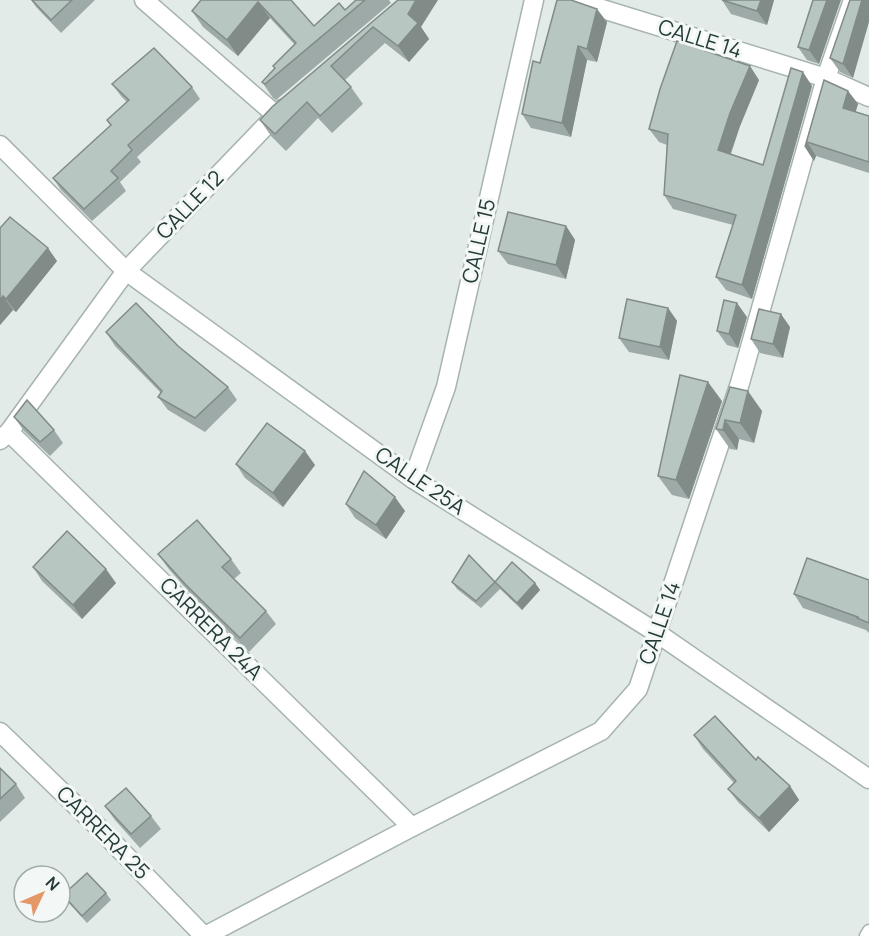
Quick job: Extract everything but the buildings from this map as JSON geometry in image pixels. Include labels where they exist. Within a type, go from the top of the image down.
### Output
[{"type":"street","points":[[144,0],[276,115]]},
{"type":"street","name":"CALLE 15","points":[[413,478],[446,387],[534,0]]},
{"type":"street","name":"CALLE 14","points":[[573,0],[826,78],[869,97]]},
{"type":"street","name":"CALLE 14","points":[[204,936],[601,731],[638,689],[740,383],[826,78],[853,0]]},
{"type":"street","name":"CALLE 12","points":[[5,436],[126,271],[276,115],[294,100]]},
{"type":"street","name":"CALLE 25A","points":[[0,145],[126,271],[413,478],[657,633],[869,779]]},
{"type":"street","name":"CARRERA 24A","points":[[5,436],[412,827]]},
{"type":"street","name":"CARRERA 25","points":[[0,732],[97,826],[204,936]]},
{"type":"lane","points":[[866,936],[869,931]]}]
